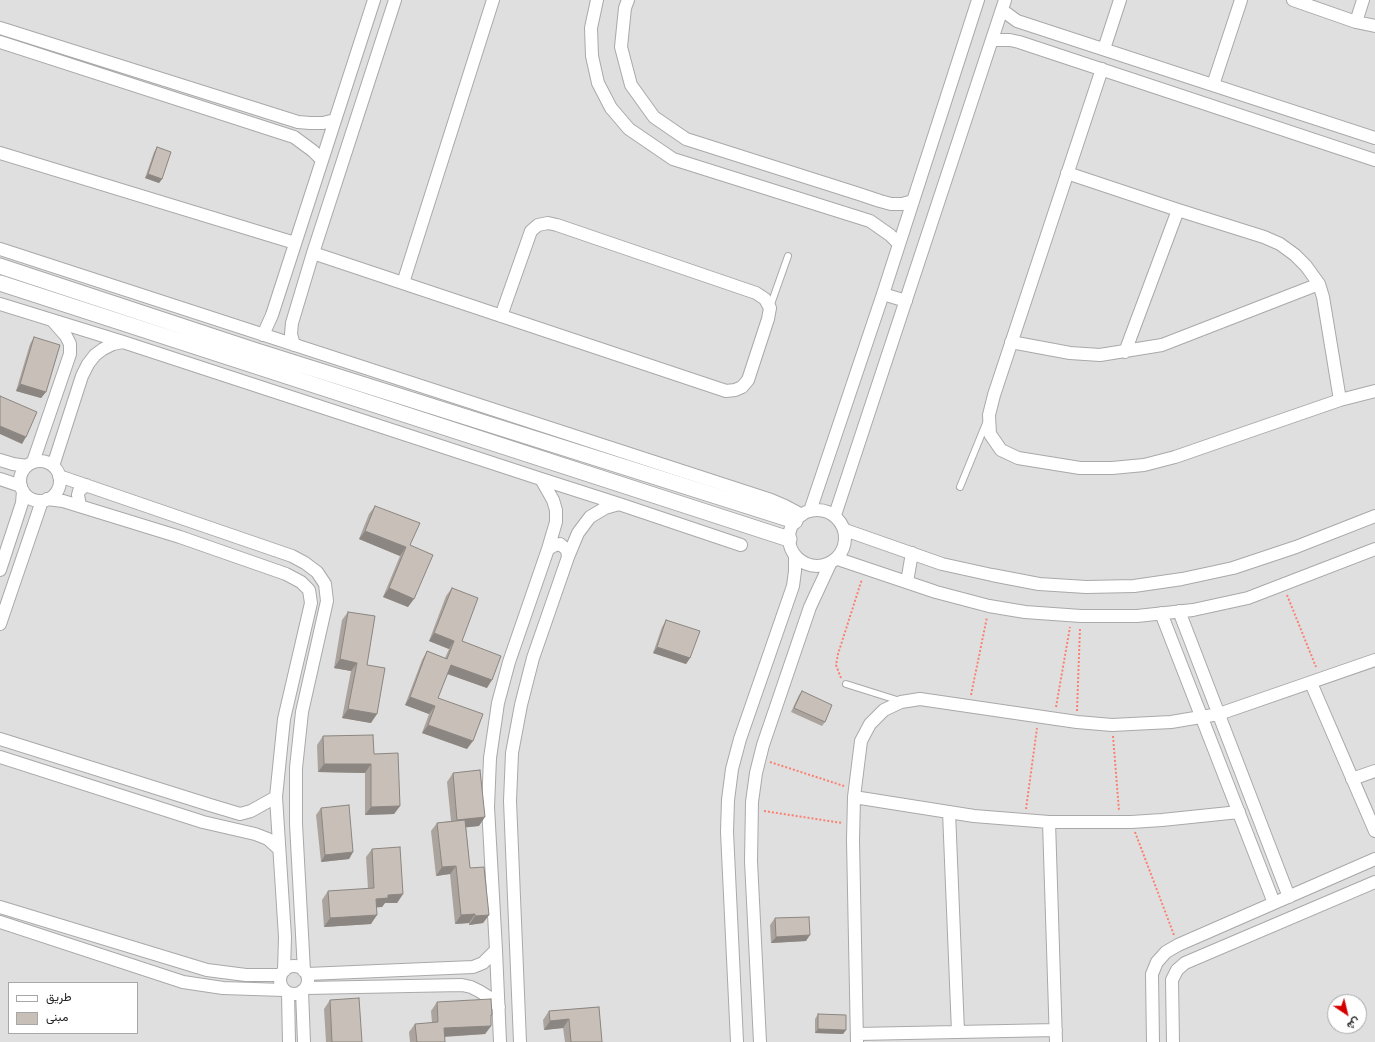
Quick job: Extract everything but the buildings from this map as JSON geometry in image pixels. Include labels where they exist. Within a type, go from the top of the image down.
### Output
[{"type":"street","points":[[263,335],[272,315],[374,0]]},
{"type":"street","points":[[294,345],[291,334],[292,323],[313,253],[395,0]]},
{"type":"street","points":[[403,283],[493,0]]},
{"type":"street","points":[[597,0],[592,28],[592,56],[598,83],[611,108],[629,129],[673,160],[852,214],[881,227],[899,244]]},
{"type":"street","points":[[628,0],[625,8],[621,47],[631,85],[654,117],[686,139],[880,201],[891,204],[913,202]]},
{"type":"street","points":[[978,0],[883,294],[802,516],[790,530],[789,539],[795,556],[802,563],[811,566],[821,567],[834,561],[865,568],[936,592],[989,606],[1025,612],[1076,616],[1137,616],[1193,610],[1248,598],[1375,549]]},
{"type":"street","points":[[1104,49],[1120,0]]},
{"type":"street","points":[[1213,85],[1241,0]]},
{"type":"street","points":[[1294,0],[1356,22],[1375,26]]},
{"type":"street","points":[[1356,22],[1363,0]]},
{"type":"street","points":[[1004,5],[1017,21],[1375,138]]},
{"type":"street","points":[[835,516],[1004,5]]},
{"type":"street","points":[[0,28],[298,122],[323,123],[335,120]]},
{"type":"street","points":[[992,40],[1010,40],[1019,42],[1375,160]]},
{"type":"street","points":[[0,43],[294,137],[313,151],[322,160]]},
{"type":"street","points":[[1102,69],[1011,342],[989,415],[990,434],[1001,450],[1018,458],[1080,468],[1112,468],[1144,465],[1175,457],[1340,400],[1375,391]]},
{"type":"street","points":[[0,153],[295,243]]},
{"type":"street","points":[[1067,173],[1264,237],[1280,244],[1295,255],[1306,266],[1319,284],[1323,297],[1340,400]]},
{"type":"street","points":[[852,214],[859,194]]},
{"type":"street","points":[[1125,352],[1178,210]]},
{"type":"street","points":[[313,253],[501,316],[726,391],[742,387],[748,380],[768,319],[770,308],[765,298],[756,293],[564,227],[548,223],[538,225],[531,231],[501,316]]},
{"type":"street","points":[[0,249],[771,500],[802,516]]},
{"type":"street","points":[[0,266],[312,368],[802,516],[819,510],[827,511],[841,522],[845,530],[846,540],[843,550],[834,561],[810,607],[756,773],[752,809],[751,861],[760,1042]]},
{"type":"street","points":[[0,283],[789,539]]},
{"type":"street","points":[[1011,342],[1070,353],[1100,355],[1125,352],[1162,345],[1319,284]]},
{"type":"street","points":[[883,294],[906,301]]},
{"type":"street","points":[[0,304],[123,342],[741,545]]},
{"type":"street","points":[[0,570],[22,503],[21,474],[30,464],[70,354],[70,344],[66,336],[60,327],[52,320]]},
{"type":"street","points":[[53,466],[82,376],[88,364],[95,355],[103,349],[113,344],[123,342]]},
{"type":"street","points":[[312,368],[316,352]]},
{"type":"street","points":[[65,370],[71,364],[78,365],[82,371],[82,376]]},
{"type":"street","points":[[0,460],[13,464],[30,464],[42,461],[53,466],[59,476],[59,488],[52,496],[45,500],[0,624]]},
{"type":"street","points":[[59,476],[292,556],[317,572],[325,584],[327,601],[302,712],[296,768],[296,824],[305,972],[308,978],[304,990],[304,1042]]},
{"type":"street","points":[[0,479],[22,488],[31,499],[63,501],[180,537],[286,574],[301,582],[309,590],[311,603],[284,719],[276,797],[285,937],[283,973],[280,980],[286,991],[289,1042]]},
{"type":"street","points":[[500,1042],[488,807],[490,758],[498,703],[509,662],[556,522],[554,500],[540,479]]},
{"type":"street","points":[[80,506],[78,495],[86,485]]},
{"type":"street","points":[[520,1042],[510,801],[512,753],[521,705],[533,658],[568,557],[578,533],[587,520],[605,508],[619,504]]},
{"type":"street","points":[[845,530],[956,567],[1039,584],[1086,588],[1134,586],[1182,579],[1233,568],[1296,547],[1375,516]]},
{"type":"street","points":[[548,549],[560,544],[567,550],[568,557]]},
{"type":"street","points":[[907,582],[912,553]]},
{"type":"street","points":[[736,1042],[727,832],[728,800],[732,769],[740,739],[793,586],[795,556]]},
{"type":"street","points":[[1179,611],[1289,896]]},
{"type":"street","points":[[1161,613],[1274,903]]},
{"type":"street","points":[[1049,822],[1056,1036],[958,1032],[857,1038],[853,825],[854,793],[862,741],[870,724],[884,710],[901,702],[920,699],[1077,722],[1112,724],[1163,723],[1202,718],[1219,714],[1375,660]]},
{"type":"street","points":[[1316,681],[1352,780],[1375,831]]},
{"type":"street","points":[[0,739],[210,806],[240,814],[251,811],[276,797]]},
{"type":"street","points":[[0,757],[203,822],[254,834],[268,839],[279,849]]},
{"type":"street","points":[[1352,780],[1375,771]]},
{"type":"street","points":[[854,793],[949,812],[1049,822],[1126,822],[1239,812]]},
{"type":"street","points":[[949,812],[958,1032]]},
{"type":"street","points":[[238,830],[243,825],[244,821],[244,818],[240,814]]},
{"type":"street","points":[[1154,1042],[1152,974],[1157,962],[1166,952],[1178,945],[1375,859]]},
{"type":"street","points":[[1173,1042],[1172,980],[1177,970],[1185,963],[1375,882]]},
{"type":"street","points":[[0,907],[207,970],[246,975],[283,973],[292,967],[297,967],[305,972],[473,967],[483,963],[496,950]]},
{"type":"street","points":[[0,922],[183,982],[223,988],[286,991],[298,994],[304,990],[458,985],[471,987],[479,991],[499,1007]]},
{"type":"street","points":[[75,947],[80,932]]},
{"type":"street","points":[[458,985],[464,977],[462,970],[459,968]]},
{"type":"lane","points":[[770,308],[788,256]]},
{"type":"lane","points":[[960,487],[989,415]]},
{"type":"lane","points":[[846,684],[901,702]]},
{"type":"path","points":[[846,684],[839,676],[836,665],[838,654],[865,568]]},
{"type":"path","points":[[1283,585],[1316,681]]},
{"type":"path","points":[[969,706],[989,606]]},
{"type":"path","points":[[1054,719],[1076,616]]},
{"type":"path","points":[[1076,616],[1077,722]]},
{"type":"path","points":[[1025,820],[1038,717]]},
{"type":"path","points":[[1112,724],[1126,822],[1178,945]]},
{"type":"path","points":[[760,758],[854,793]]},
{"type":"path","points":[[752,809],[853,825]]},
{"type":"shaded area","points":[[0,0],[1375,0],[1375,1042],[0,1042]]}]
